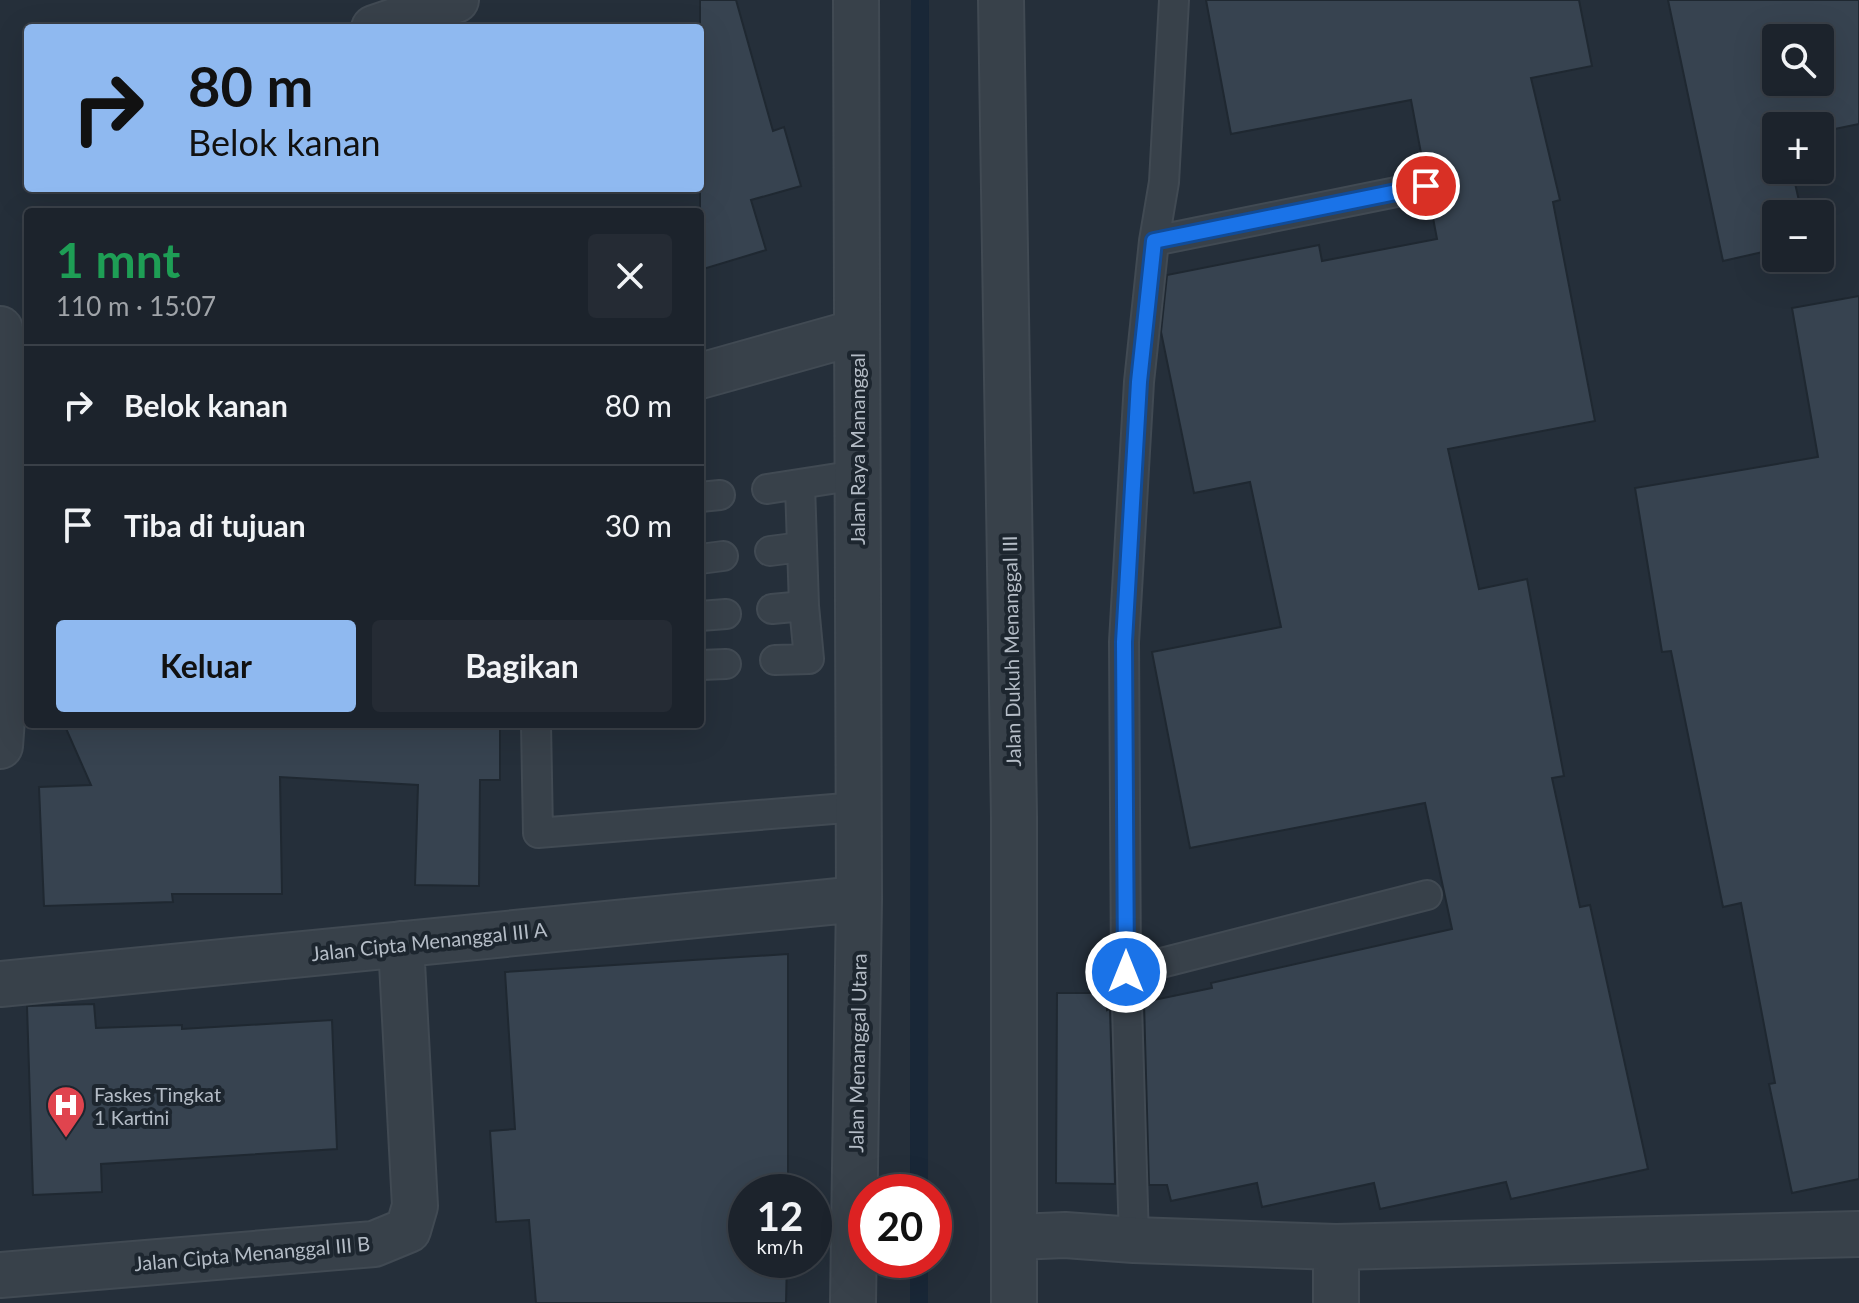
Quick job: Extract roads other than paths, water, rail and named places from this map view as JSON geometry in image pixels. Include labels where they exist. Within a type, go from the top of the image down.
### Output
[{"type":"street","points":[[386,24],[456,0]]},
{"type":"street","name":"Jalan Raya Mananggal","points":[[856,0],[859,899]]},
{"type":"street","name":"Jalan Dukuh Menanggal III","points":[[1001,0],[1014,817],[1014,1303]]},
{"type":"street","points":[[0,329],[21,566],[0,746]]},
{"type":"street","points":[[704,375],[857,332]]},
{"type":"street","name":"Jalan Cipta Menanggal III A","points":[[0,984],[859,899]]},
{"type":"street","name":"Jalan Menanggal Utara","points":[[853,1303],[859,899]]},
{"type":"street","name":"Jalan Cipta Menanggal III B","points":[[0,1275],[374,1244],[408,1230],[415,1206],[401,944]]},
{"type":"street","points":[[1015,1237],[1065,1235],[1336,1247],[1859,1234]]},
{"type":"street","points":[[1336,1247],[1336,1303]]},
{"type":"lane","points":[[1134,1240],[1126,972],[1124,642],[1139,382],[1154,241],[1164,182],[1174,0]]},
{"type":"lane","points":[[1154,241],[1426,186]]},
{"type":"lane","points":[[767,489],[857,475]]},
{"type":"lane","points":[[775,660],[809,659],[800,485]]},
{"type":"lane","points":[[770,551],[801,547]]},
{"type":"lane","points":[[772,609],[804,606]]},
{"type":"lane","points":[[536,728],[538,833],[858,807]]},
{"type":"lane","points":[[1126,972],[1427,895]]},
{"type":"waterway","points":[[919,1174],[920,0]]},
{"type":"waterway","points":[[919,1278],[919,1303]]},
{"type":"place","name":"Faskes Tingkat 1 Kartini","points":[[66,1139]]}]
